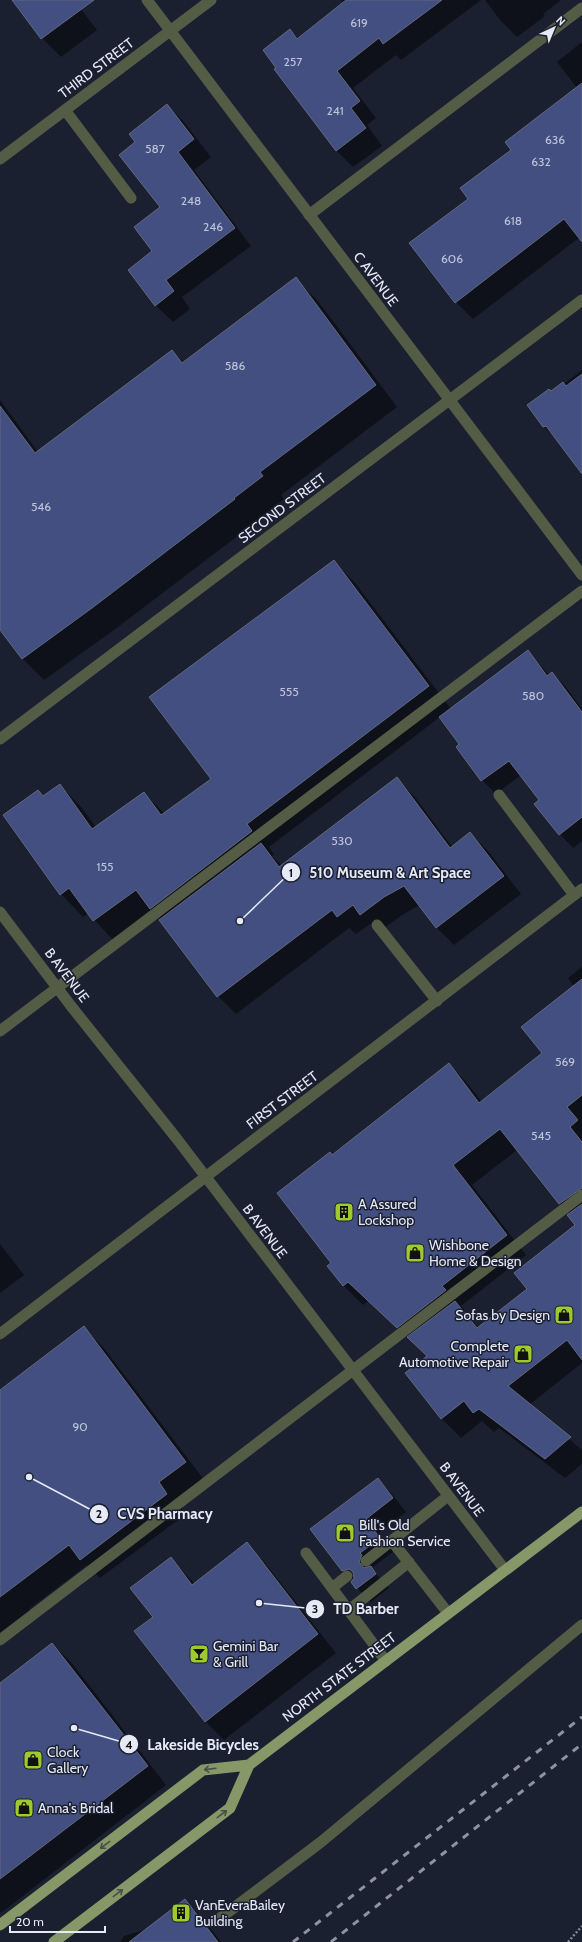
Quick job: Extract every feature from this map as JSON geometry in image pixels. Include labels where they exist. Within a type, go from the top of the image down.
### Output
[{"type":"main road","name":"NORTH STATE STREET","points":[[248,1765],[582,1512]]},
{"type":"main road","points":[[0,1925],[202,1770],[248,1765],[230,1808],[54,1942]]},
{"type":"street","name":"C AVENUE","points":[[147,0],[582,575]]},
{"type":"street","name":"THIRD STREET","points":[[0,159],[211,0]]},
{"type":"street","points":[[309,215],[582,8]]},
{"type":"street","points":[[65,110],[131,198]]},
{"type":"street","name":"SECOND STREET","points":[[0,740],[582,300]]},
{"type":"street","points":[[0,1030],[582,591]]},
{"type":"street","points":[[499,796],[578,892]]},
{"type":"street","name":"FIRST STREET","points":[[0,1334],[578,892]]},
{"type":"street","name":"B AVENUE","points":[[0,912],[353,1370],[504,1570]]},
{"type":"street","points":[[377,925],[437,1000]]},
{"type":"street","points":[[0,1640],[582,1195]]},
{"type":"street","points":[[366,1561],[448,1496]]},
{"type":"street","points":[[392,1541],[448,1614]]},
{"type":"street","points":[[306,1553],[386,1661]]},
{"type":"street","points":[[349,1610],[409,1562]]},
{"type":"street","points":[[332,1588],[347,1576]]},
{"type":"street","points":[[219,1919],[327,1837],[582,1625]]},
{"type":"path","points":[[568,1942],[582,1926]]},
{"type":"building","points":[[12,0],[94,0],[41,39]]},
{"type":"building","points":[[346,0],[442,0],[383,44],[379,38],[337,71],[360,101],[351,108],[366,128],[336,151],[274,69],[276,68],[263,50],[290,29],[297,39]]},
{"type":"building","points":[[582,83],[582,242],[564,219],[455,303],[409,243],[468,199],[460,188],[511,150],[505,142]]},
{"type":"building","points":[[167,104],[194,139],[178,152],[235,228],[166,280],[174,291],[155,306],[128,270],[152,251],[134,227],[160,207],[119,155],[135,142],[129,134]]},
{"type":"building","points":[[296,277],[376,385],[260,472],[263,476],[234,498],[235,499],[92,608],[22,659],[0,630],[0,406],[35,453],[172,350],[182,363]]},
{"type":"building","points":[[582,374],[582,474],[546,426],[543,427],[527,405],[549,389],[551,391],[563,382],[566,386]]},
{"type":"building","points":[[334,560],[429,686],[247,824],[252,831],[150,909],[136,890],[93,921],[69,888],[60,895],[3,815],[38,790],[43,796],[60,784],[92,829],[144,792],[161,815],[211,779],[149,697]]},
{"type":"building","points":[[528,650],[547,676],[552,672],[582,712],[582,817],[559,835],[534,804],[539,800],[509,761],[481,781],[456,747],[459,744],[439,717]]},
{"type":"building","points":[[397,777],[450,848],[470,832],[504,876],[436,928],[404,886],[384,897],[360,915],[353,905],[337,917],[332,910],[217,997],[159,920],[261,843],[279,867]]},
{"type":"building","points":[[582,979],[582,1095],[567,1107],[578,1120],[570,1127],[582,1142],[582,1188],[559,1204],[500,1129],[453,1165],[507,1235],[442,1286],[446,1290],[397,1328],[348,1282],[343,1286],[327,1266],[331,1263],[277,1193],[330,1152],[332,1155],[449,1063],[479,1103],[542,1053],[521,1027]]},
{"type":"building","points":[[582,1204],[582,1360],[567,1340],[508,1386],[571,1437],[545,1459],[479,1409],[473,1413],[464,1401],[441,1419],[405,1373],[427,1356],[407,1337],[455,1301],[477,1328],[527,1289],[514,1273],[575,1225],[567,1215]]},
{"type":"building","points":[[84,1326],[186,1462],[159,1482],[167,1494],[80,1560],[69,1545],[0,1597],[0,1390]]},
{"type":"building","name":"Bill's Old Fashion Service","points":[[378,1478],[393,1498],[366,1519],[380,1538],[360,1553],[362,1555],[359,1562],[364,1568],[371,1566],[376,1574],[356,1589],[351,1582],[354,1578],[353,1572],[349,1569],[342,1571],[310,1529]]},
{"type":"building","points":[[247,1542],[318,1634],[205,1722],[134,1631],[153,1617],[130,1588],[171,1557],[192,1585]]},
{"type":"building","points":[[52,1643],[148,1766],[0,1879],[0,1683]]},
{"type":"building","name":"VanEveraBailey Building","points":[[185,1899],[218,1942],[129,1942]]},
{"type":"railway","points":[[293,1942],[582,1717]]},
{"type":"railway","points":[[331,1942],[582,1744]]},
{"type":"place","name":"510 Museum & Art Space","points":[[240,921]]},
{"type":"place","name":"A Assured Lockshop","points":[[344,1212]]},
{"type":"place","name":"Wishbone Home & Design","points":[[415,1253]]},
{"type":"place","name":"Sofas by Design","points":[[564,1315]]},
{"type":"place","name":"Complete Automotive Repair","points":[[523,1354]]},
{"type":"place","name":"CVS Pharmacy","points":[[29,1477]]},
{"type":"place","name":"Bill's Old Fashion Service","points":[[345,1533]]},
{"type":"place","name":"TD Barber","points":[[259,1603]]},
{"type":"place","name":"Gemini Bar & Grill","points":[[199,1654]]},
{"type":"place","name":"Lakeside Bicycles","points":[[74,1728]]},
{"type":"place","name":"Clock Gallery","points":[[33,1760]]},
{"type":"place","name":"Anna's Bridal","points":[[24,1808]]},
{"type":"place","name":"VanEveraBailey Building","points":[[181,1913]]}]
